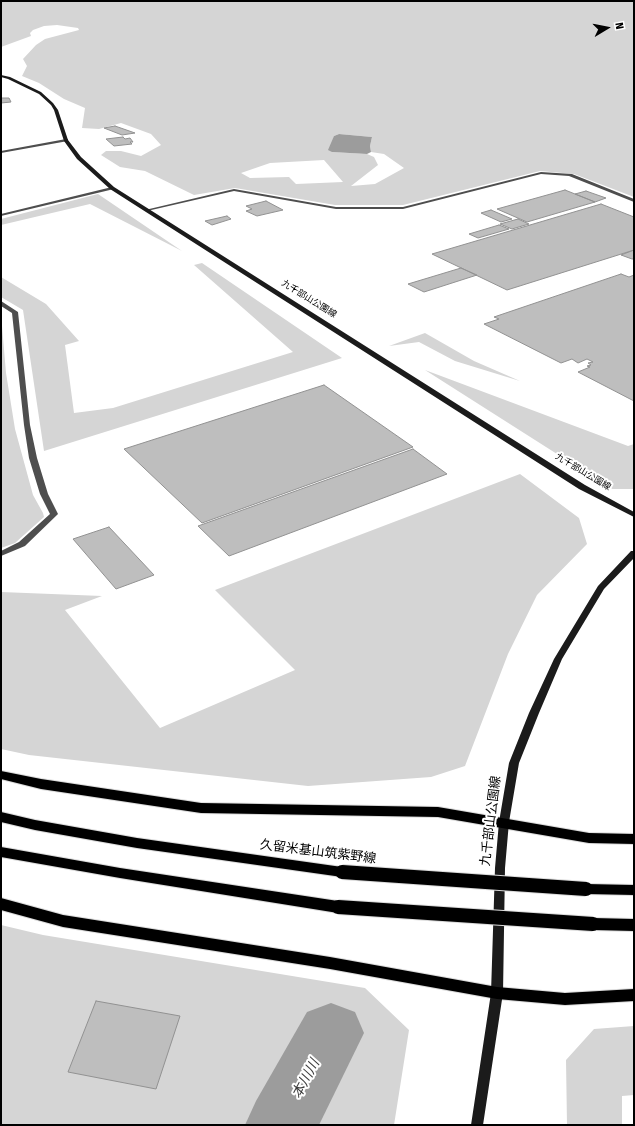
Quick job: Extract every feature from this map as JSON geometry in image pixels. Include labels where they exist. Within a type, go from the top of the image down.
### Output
[{"type":"main road","name":"九千部山公園線","points":[[1,76],[9,78],[40,93],[52,104],[56,110],[66,140],[79,158],[112,188],[582,487],[634,515]]},
{"type":"main road","name":"九千部山公園線","points":[[478,1125],[497,993],[500,868],[504,822],[514,763],[558,659],[601,588],[634,553]]},
{"type":"main road","points":[[1,775],[41,784],[201,808],[438,812],[504,822],[589,838],[634,839]]},
{"type":"main road","name":"久留米基山筑紫野線","points":[[1,817],[35,825],[137,843],[342,872],[586,889],[634,890]]},
{"type":"main road","points":[[1,852],[105,871],[338,907],[593,924],[634,925]]},
{"type":"main road","points":[[1,904],[63,921],[330,963],[497,993],[565,999],[634,995]]},
{"type":"street","points":[[1,152],[66,140]]},
{"type":"street","points":[[147,210],[234,190],[336,208],[403,208],[541,173],[570,175],[634,201]]},
{"type":"street","points":[[1,215],[112,188]]},
{"type":"street","points":[[1,304],[15,312],[27,425],[32,452],[44,494],[54,514],[22,544],[1,554]]},
{"type":"shaded area","points":[[1,1],[634,1],[634,197],[574,174],[540,171],[403,205],[335,205],[235,188],[194,195],[145,171],[120,167],[101,155],[106,151],[121,151],[141,156],[161,145],[151,134],[121,123],[99,129],[82,128],[85,108],[64,99],[39,83],[22,76],[27,66],[23,59],[36,45],[45,39],[79,30],[78,28],[57,25],[44,26],[33,30],[30,33],[31,36],[1,47]],"holes":[[[339,134],[372,137],[370,146],[371,152],[384,154],[404,168],[375,184],[351,186],[378,165],[374,157],[367,154],[332,152],[334,136]],[[324,160],[343,182],[296,184],[289,177],[250,178],[241,173],[270,163]]]},
{"type":"shaded area","points":[[339,134],[372,137],[370,146],[371,152],[367,154],[332,152],[328,150],[334,136]]},
{"type":"shaded area","points":[[98,194],[182,251],[90,204],[1,225],[1,219]]},
{"type":"shaded area","points":[[202,263],[342,358],[44,451],[23,310],[1,297],[1,277],[46,304],[79,341],[65,345],[74,413],[113,408],[293,352],[194,265]]},
{"type":"shaded area","points":[[1,314],[6,373],[15,429],[33,495],[44,517],[15,543],[1,548]]},
{"type":"shaded area","points":[[425,333],[474,361],[520,381],[455,361],[419,342],[389,346]]},
{"type":"shaded area","points":[[425,370],[628,446],[634,444],[634,489],[612,489]]},
{"type":"shaded area","points":[[520,474],[579,518],[587,544],[537,595],[508,654],[465,766],[431,777],[308,786],[29,755],[1,749],[1,592],[102,596],[65,610],[160,728],[295,670],[215,590]]},
{"type":"shaded area","points":[[1,925],[43,935],[365,988],[409,1030],[394,1125],[1,1125]]},
{"type":"shaded area","points":[[634,1026],[634,1095],[622,1096],[622,1125],[567,1125],[566,1060],[594,1029]]},
{"type":"building","points":[[1,98],[9,98],[11,102],[1,103]]},
{"type":"building","points":[[115,126],[135,133],[122,135],[104,128]]},
{"type":"building","points":[[123,137],[125,139],[130,138],[133,142],[130,142],[132,144],[114,146],[106,139]]},
{"type":"building","points":[[565,190],[595,202],[527,222],[497,209]]},
{"type":"building","points":[[586,191],[606,198],[595,202],[575,194]]},
{"type":"building","points":[[266,201],[283,210],[257,216],[246,211],[252,209],[246,206]]},
{"type":"building","points":[[601,204],[634,217],[634,250],[507,290],[432,254]]},
{"type":"building","points":[[491,210],[512,219],[501,222],[481,213]]},
{"type":"building","points":[[227,216],[231,219],[212,225],[205,221]]},
{"type":"building","points":[[518,219],[529,224],[512,229],[500,224]]},
{"type":"building","points":[[499,225],[509,229],[478,238],[469,234]]},
{"type":"building","points":[[634,250],[634,259],[621,255]]},
{"type":"building","points":[[461,268],[477,275],[424,292],[408,284]]},
{"type":"building","points":[[621,274],[629,277],[634,275],[634,401],[578,372],[590,367],[587,366],[591,365],[588,363],[593,362],[587,359],[578,363],[572,359],[561,363],[484,324],[499,319],[494,317]]},
{"type":"building","points":[[324,385],[413,447],[202,523],[124,449]]},
{"type":"building","points":[[413,449],[447,474],[229,556],[198,526]]},
{"type":"building","points":[[109,527],[154,575],[116,589],[73,539]]},
{"type":"building","points":[[96,1001],[180,1016],[156,1089],[68,1072]]},
{"type":"waterway","name":"本川川","points":[[281,1125],[331,1033]]}]
